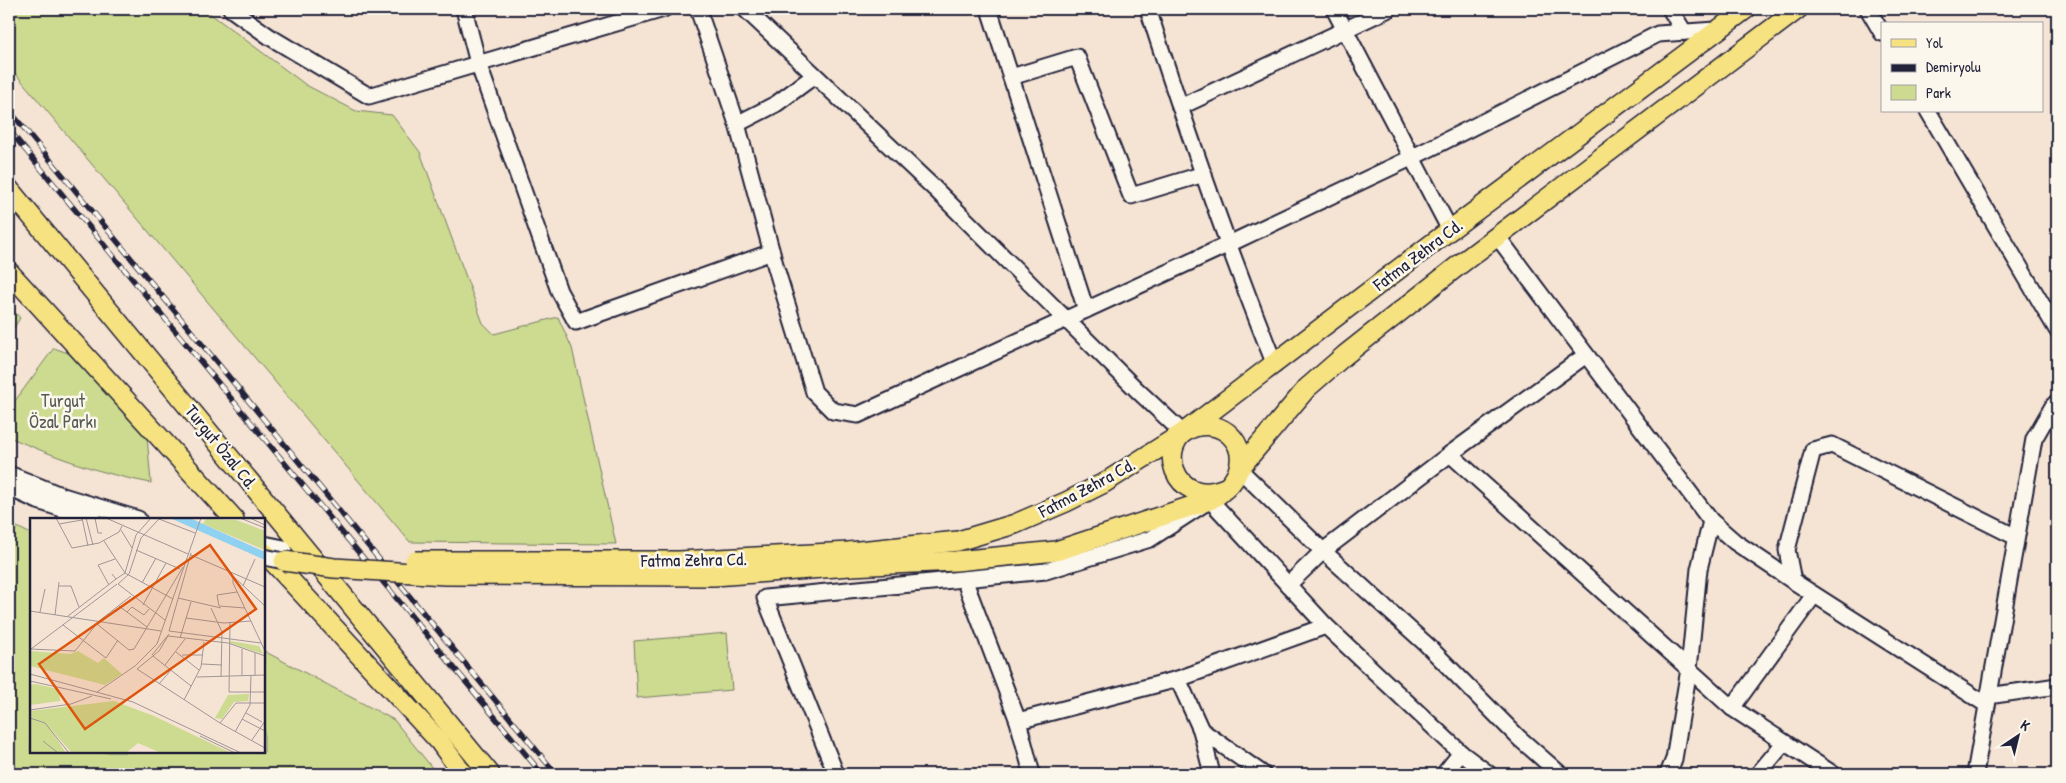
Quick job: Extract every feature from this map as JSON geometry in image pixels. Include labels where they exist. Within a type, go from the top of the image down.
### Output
[{"type":"main road","name":"Fatma Zehra Cd.","points":[[849,559],[958,541],[1015,524],[1104,483],[1183,433],[1275,365],[1450,230],[1746,9]]},
{"type":"main road","name":"Fatma Zehra Cd.","points":[[1239,469],[1307,388],[1344,355],[1497,236],[1798,9]]},
{"type":"main road","name":"Turgut Özal Cd.","points":[[9,189],[490,774]]},
{"type":"main road","name":"Turgut Özal Cd.","points":[[9,272],[233,518]]},
{"type":"main road","points":[[1203,425],[1214,426],[1224,430],[1233,437],[1238,447],[1239,469],[1225,488],[1215,492],[1204,493],[1193,490],[1183,484],[1176,475],[1172,464],[1172,453],[1176,442],[1183,433],[1203,425]]},
{"type":"main road","name":"Fatma Zehra Cd.","points":[[284,554],[426,561],[679,561],[762,558],[956,561],[1056,551],[1210,500],[1220,494],[1225,488]]},
{"type":"main road","points":[[265,553],[439,741],[463,774]]},
{"type":"street","points":[[231,9],[270,37],[369,96],[664,9]]},
{"type":"street","points":[[464,9],[478,64],[559,291],[576,322],[772,252]]},
{"type":"street","points":[[698,9],[737,124],[772,252],[814,392],[833,411],[858,415],[1230,244],[1411,158],[1658,34],[1716,30]]},
{"type":"street","points":[[745,9],[935,190],[1183,433]]},
{"type":"street","points":[[989,9],[1086,310]]},
{"type":"street","points":[[1148,9],[1180,107],[1275,365]]},
{"type":"street","points":[[1334,9],[1450,230]]},
{"type":"street","points":[[1180,107],[1389,9]]},
{"type":"street","points":[[1670,9],[1684,32]]},
{"type":"street","points":[[1868,9],[1881,31]]},
{"type":"street","points":[[1011,77],[1077,57],[1131,196],[1204,174]]},
{"type":"street","points":[[737,124],[776,104],[814,76]]},
{"type":"street","points":[[1929,112],[2057,330]]},
{"type":"street","points":[[1497,236],[1711,521],[1735,542],[1814,595],[1987,700],[2057,686]]},
{"type":"street","points":[[1288,585],[1323,551],[1586,354]]},
{"type":"street","points":[[1975,774],[2034,439],[2057,402]]},
{"type":"street","points":[[1793,581],[1787,550],[1813,450],[1832,445],[2016,538]]},
{"type":"street","points":[[1450,454],[1732,708],[1833,774]]},
{"type":"street","points":[[1239,469],[1323,551],[1427,645],[1519,738],[1560,774]]},
{"type":"street","points":[[9,474],[63,496],[135,518]]},
{"type":"street","points":[[9,488],[38,501],[90,518]]},
{"type":"street","points":[[836,774],[765,598],[1046,571],[1150,539],[1210,500],[1326,626],[1461,753],[1489,774]]},
{"type":"street","points":[[1668,774],[1674,759],[1689,669],[1699,569],[1711,521]]},
{"type":"street","points":[[265,544],[284,554]]},
{"type":"street","points":[[265,557],[284,554]]},
{"type":"street","points":[[964,579],[1018,722],[1032,774]]},
{"type":"street","points":[[1732,708],[1814,595]]},
{"type":"street","points":[[1018,722],[1178,678],[1326,626]]},
{"type":"street","points":[[1178,678],[1201,730],[1212,774]]},
{"type":"street","points":[[1201,730],[1263,774]]},
{"type":"street","points":[[1758,774],[1784,742]]},
{"type":"street","points":[[1444,774],[1461,753]]},
{"type":"green space","points":[[9,9],[204,9],[306,85],[356,111],[392,115],[420,152],[483,323],[494,334],[558,317],[572,348],[616,544],[410,542],[9,66]]},
{"type":"green space","points":[[9,305],[20,318],[9,336]]},
{"type":"green space","name":"Turgut Özal Parkı","points":[[54,348],[68,353],[147,436],[151,483],[114,475],[78,464],[9,437],[9,409]]},
{"type":"green space","points":[[9,523],[30,534],[30,753],[265,753],[265,652],[394,720],[437,774],[9,774]]},
{"type":"green space","points":[[727,633],[732,690],[637,698],[634,641]]},
{"type":"railway","points":[[9,110],[556,774]]},
{"type":"railway","points":[[9,130],[542,774]]}]
